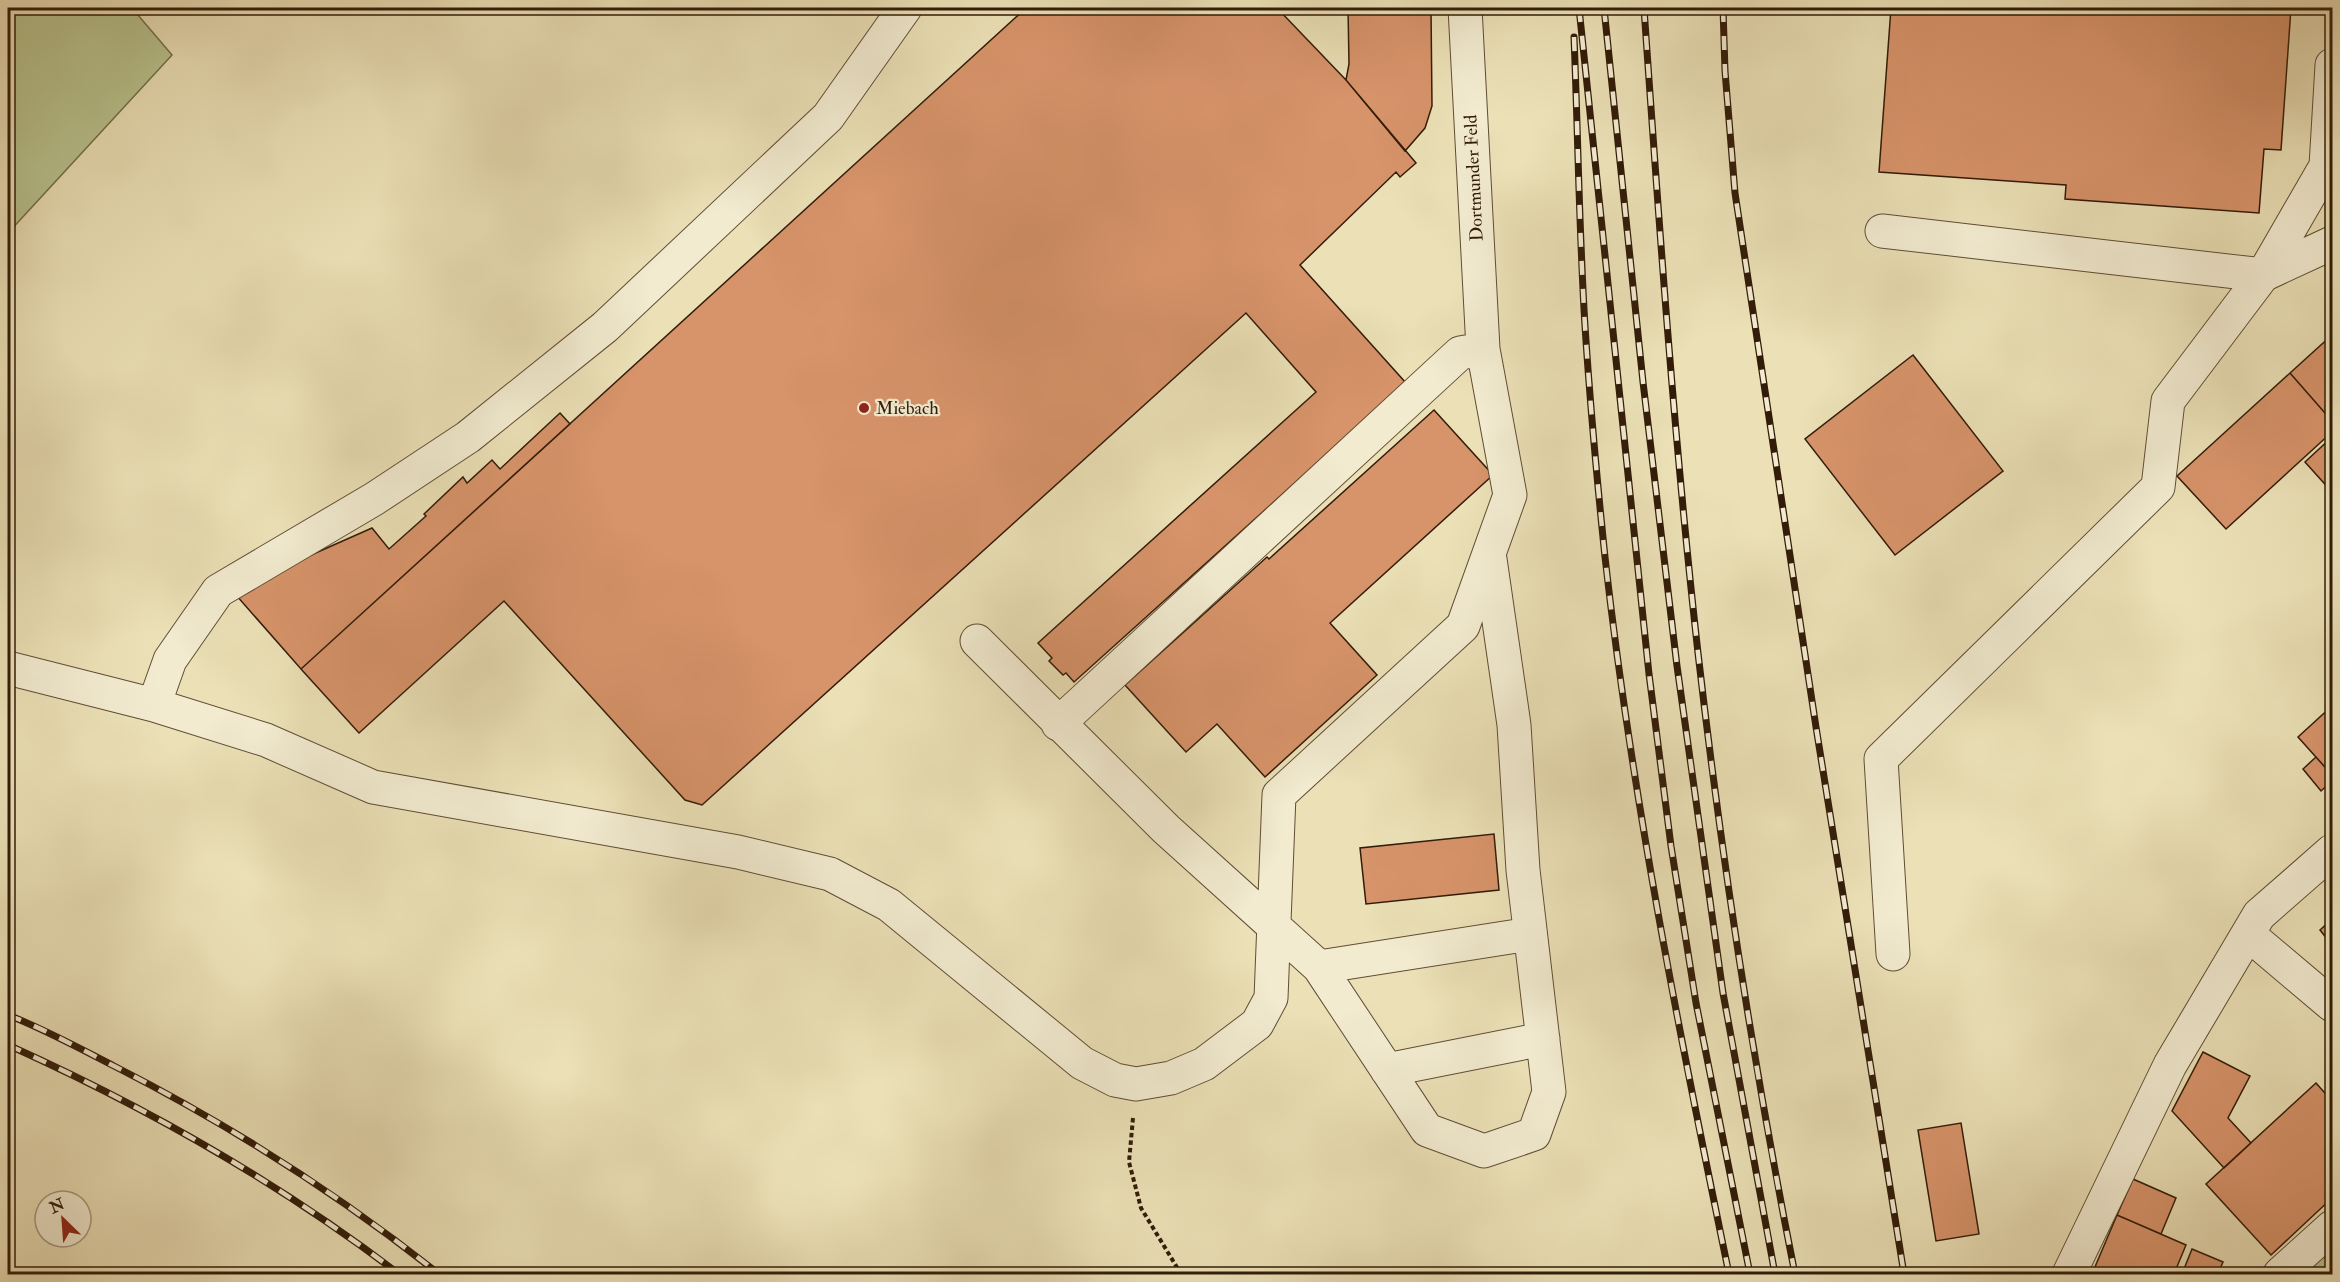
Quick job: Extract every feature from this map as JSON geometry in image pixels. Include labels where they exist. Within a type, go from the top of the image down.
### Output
[{"type":"street","points":[[154,705],[170,660],[218,591],[374,499],[468,437],[605,327],[828,117],[905,8]]},
{"type":"street","name":"Dortmunder Feld","points":[[1136,1084],[1171,1078],[1204,1064],[1257,1024],[1271,998],[1279,795],[1463,627],[1509,495],[1484,349],[1464,8]]},
{"type":"street","points":[[1893,954],[1881,759],[2158,487],[2168,401],[2264,275],[2326,166],[2332,65]]},
{"type":"street","points":[[1882,231],[2264,275],[2332,243]]},
{"type":"street","points":[[1058,724],[1460,353],[1484,349]]},
{"type":"street","points":[[977,641],[1166,829],[1319,966],[1427,1130],[1484,1151],[1534,1134],[1549,1092],[1522,870],[1514,725],[1489,554]]},
{"type":"street","points":[[8,668],[154,705],[266,740],[373,787],[738,852],[830,874],[889,905],[1082,1063],[1115,1080],[1136,1084]]},
{"type":"street","points":[[2069,1275],[2170,1065],[2259,915],[2332,851]]},
{"type":"street","points":[[1319,966],[1530,934]]},
{"type":"street","points":[[2248,934],[2332,1005]]},
{"type":"street","points":[[1387,1070],[1543,1039]]},
{"type":"street","points":[[2280,1275],[2332,1227]]},
{"type":"path","points":[[1136,1084],[1129,1162],[1141,1208],[1181,1275]]},
{"type":"green space","points":[[8,8],[132,8],[172,55],[8,233]]},
{"type":"green space","points":[[2332,1239],[2332,1274],[2292,1274]]},
{"type":"building","name":"Miebach","points":[[1026,8],[1277,8],[1346,80],[1416,163],[1400,177],[1396,172],[1300,265],[1406,383],[1074,682],[1049,661],[1052,658],[1038,643],[1316,392],[1246,313],[702,805],[685,800],[504,601],[359,733],[301,669]]},
{"type":"building","points":[[1348,8],[1431,8],[1432,106],[1425,128],[1405,151],[1346,80],[1349,64]]},
{"type":"building","points":[[1891,8],[2291,8],[2281,150],[2264,149],[2259,213],[2065,199],[2066,185],[1879,172]]},
{"type":"building","points":[[2332,335],[2332,421],[2290,373]]},
{"type":"building","points":[[1913,355],[2003,471],[1895,555],[1805,439]]},
{"type":"building","points":[[2290,373],[2332,421],[2332,432],[2226,529],[2177,476]]},
{"type":"building","points":[[1434,410],[1493,475],[1330,623],[1377,675],[1265,777],[1217,724],[1186,752],[1125,685]]},
{"type":"building","points":[[560,413],[570,424],[301,669],[236,595],[293,563],[372,528],[389,549],[426,516],[424,514],[463,477],[467,483],[492,460],[500,469]]},
{"type":"building","points":[[2332,437],[2332,492],[2305,462]]},
{"type":"building","points":[[2332,706],[2332,775],[2298,737]]},
{"type":"building","points":[[2316,757],[2332,775],[2332,781],[2321,791],[2303,769]]},
{"type":"building","points":[[1494,834],[1499,890],[1366,904],[1360,848]]},
{"type":"building","points":[[2332,919],[2332,945],[2320,930]]},
{"type":"building","points":[[2203,1052],[2250,1076],[2228,1118],[2251,1143],[2224,1168],[2172,1111]]},
{"type":"building","points":[[2316,1083],[2332,1101],[2332,1198],[2271,1255],[2206,1184]]},
{"type":"building","points":[[1961,1123],[1979,1234],[1936,1241],[1918,1130]]},
{"type":"building","points":[[2133,1179],[2176,1198],[2161,1234],[2117,1215]]},
{"type":"building","points":[[2117,1215],[2186,1245],[2174,1274],[2092,1274]]},
{"type":"building","points":[[2192,1249],[2223,1262],[2218,1274],[2182,1274]]},
{"type":"railway","points":[[1579,8],[1649,674],[1671,846],[1696,1003],[1750,1274]]},
{"type":"railway","points":[[1604,8],[1643,382],[1677,666],[1723,993],[1775,1274]]},
{"type":"railway","points":[[1644,8],[1674,412],[1698,653],[1740,965],[1795,1274]]},
{"type":"railway","points":[[1723,8],[1725,71],[1735,193],[1816,727],[1904,1274]]},
{"type":"railway","points":[[1574,37],[1581,254],[1587,355],[1602,528],[1616,647],[1659,917],[1729,1274]]},
{"type":"railway","points":[[8,1015],[114,1066],[200,1112],[282,1162],[362,1216],[439,1274]]},
{"type":"railway","points":[[8,1045],[110,1094],[210,1148],[306,1208],[399,1274]]},
{"type":"place","name":"Miebach","points":[[864,408]]}]
